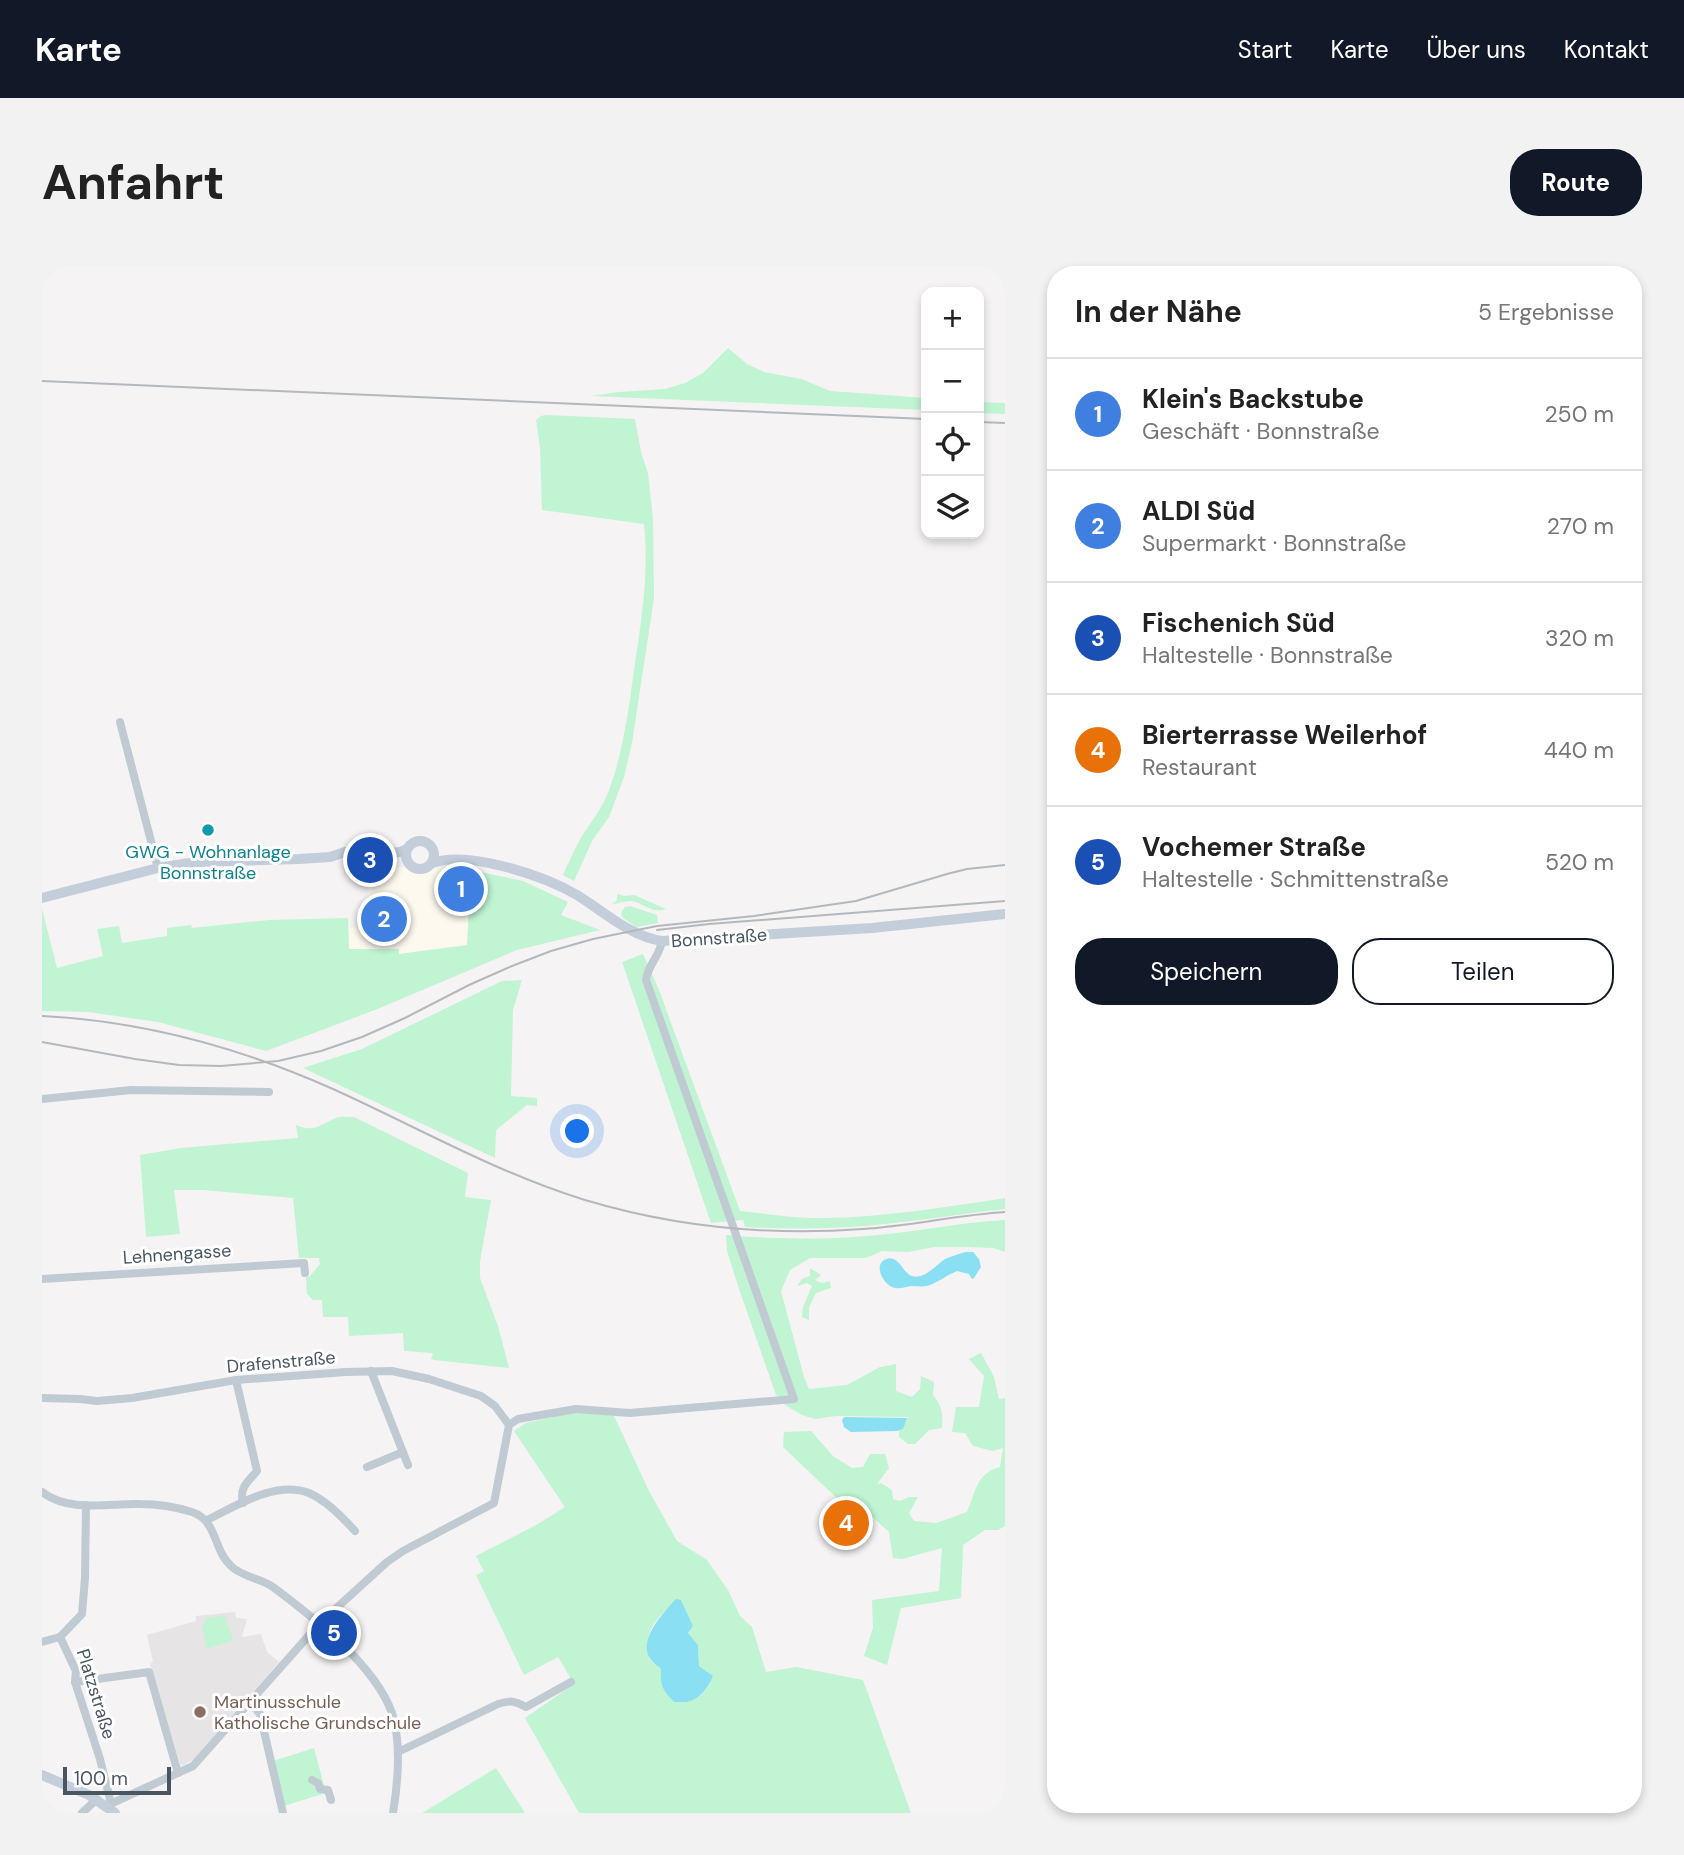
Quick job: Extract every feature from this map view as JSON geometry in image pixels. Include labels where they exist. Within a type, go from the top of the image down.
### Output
[{"type":"main road","points":[[42,898],[158,868],[196,862],[330,857],[345,852],[400,852],[417,841],[426,843],[432,849],[434,859],[420,870],[378,854]]},
{"type":"main road","points":[[407,849],[405,857],[408,864]]},
{"type":"main road","name":"Bonnstraße","points":[[432,849],[451,859]]},
{"type":"main road","name":"Bonnstraße","points":[[432,863],[451,859],[528,873],[573,893],[644,938],[662,941],[872,928],[1005,915]]},
{"type":"main road","points":[[42,1775],[107,1805]]},
{"type":"street","points":[[120,722],[158,868]]},
{"type":"street","points":[[82,1813],[107,1805],[197,1762],[320,1623],[387,1562],[494,1503],[509,1425],[518,1419],[576,1409],[630,1413],[794,1399],[646,980],[662,941]]},
{"type":"street","points":[[42,1099],[152,1090],[270,1092]]},
{"type":"street","name":"Lehnengasse","points":[[42,1279],[304,1263],[305,1273]]},
{"type":"street","points":[[371,1371],[408,1465]]},
{"type":"street","name":"Drafenstraße","points":[[42,1398],[97,1401],[132,1398],[236,1380],[392,1371],[429,1379],[481,1396],[495,1406],[509,1425]]},
{"type":"street","points":[[236,1380],[257,1471],[246,1482],[241,1496],[243,1503]]},
{"type":"street","points":[[367,1467],[403,1452]]},
{"type":"street","points":[[207,1520],[274,1491],[288,1489],[308,1493],[326,1503],[355,1531]]},
{"type":"street","points":[[42,1492],[57,1500],[86,1505],[155,1505],[191,1512],[207,1520],[225,1560],[232,1568],[264,1581],[320,1623],[379,1687],[392,1715],[398,1752],[393,1813]]},
{"type":"street","points":[[63,1634],[82,1614],[86,1505]]},
{"type":"street","name":"Platzstraße","points":[[42,1642],[63,1634],[76,1671],[75,1682],[100,1759],[107,1805]]},
{"type":"street","points":[[75,1682],[149,1672],[178,1773]]},
{"type":"street","points":[[398,1752],[498,1704],[509,1700],[526,1707],[571,1682]]},
{"type":"street","points":[[250,1702],[260,1714],[283,1813]]},
{"type":"street","points":[[312,1780],[318,1783],[320,1789],[327,1790],[331,1800]]},
{"type":"shaded area","points":[[368,866],[471,871],[467,945],[399,954],[399,950],[349,950],[349,928],[367,927]]},
{"type":"shaded area","name":"Martinusschule Katholische Grundschule","points":[[235,1612],[236,1618],[247,1619],[242,1637],[261,1634],[267,1652],[279,1662],[194,1759],[184,1765],[180,1764],[150,1664],[153,1662],[147,1635],[196,1621],[196,1616]]},
{"type":"green space","points":[[728,348],[747,364],[764,372],[802,379],[830,391],[921,398],[921,410],[590,396],[665,389],[685,383],[703,373]]},
{"type":"green space","points":[[984,402],[1005,403],[1005,414],[984,413]]},
{"type":"green space","points":[[547,415],[635,419],[648,473],[653,519],[654,598],[632,743],[624,777],[609,817],[592,841],[574,881],[563,875],[579,841],[607,796],[622,744],[642,611],[645,577],[644,524],[542,510],[540,447],[536,420]]},
{"type":"green space","points":[[471,870],[523,881],[568,902],[561,915],[600,930],[517,950],[375,1010],[266,1051],[158,1022],[88,1012],[42,1011],[42,909],[57,968],[103,956],[97,929],[119,926],[122,943],[167,936],[167,928],[191,925],[192,928],[269,920],[348,918],[349,949],[399,949],[399,954],[467,945]]},
{"type":"green space","points":[[617,894],[634,895],[666,909],[652,909],[631,901],[612,904],[617,900]]},
{"type":"green space","points":[[630,906],[657,915],[658,923],[636,927],[622,917],[621,912]]},
{"type":"green space","points":[[643,954],[659,990],[740,1211],[805,1218],[871,1216],[1005,1198],[1005,1209],[835,1228],[745,1227],[743,1220],[711,1223],[622,962]]},
{"type":"green space","points":[[522,980],[513,1010],[511,1096],[537,1098],[537,1106],[527,1105],[496,1130],[495,1158],[303,1068],[362,1049],[502,981]]},
{"type":"green space","points":[[338,1117],[354,1117],[468,1173],[465,1197],[491,1200],[480,1261],[480,1278],[498,1326],[509,1368],[434,1360],[431,1359],[433,1353],[404,1351],[403,1333],[349,1336],[348,1317],[323,1317],[322,1300],[313,1300],[307,1294],[306,1277],[320,1264],[319,1258],[299,1258],[293,1198],[174,1190],[180,1234],[146,1237],[140,1155],[181,1148],[298,1138],[296,1125],[313,1128]]},
{"type":"green space","points":[[1005,1220],[1005,1252],[993,1248],[935,1247],[908,1252],[882,1251],[866,1258],[810,1258],[790,1270],[781,1291],[809,1389],[847,1385],[880,1367],[896,1364],[896,1391],[912,1397],[920,1389],[921,1376],[934,1382],[933,1395],[941,1410],[942,1428],[929,1430],[915,1444],[908,1444],[899,1437],[899,1424],[909,1417],[836,1416],[815,1419],[785,1405],[776,1395],[727,1251],[726,1235],[796,1239],[848,1237]]},
{"type":"green space","points":[[810,1268],[821,1275],[815,1280],[822,1283],[830,1281],[831,1288],[816,1293],[809,1307],[809,1320],[802,1317],[803,1307],[812,1286],[807,1283],[797,1286],[802,1279],[810,1276]]},
{"type":"green space","points":[[981,1353],[994,1377],[999,1399],[1005,1398],[1005,1526],[998,1530],[985,1530],[963,1545],[961,1598],[901,1608],[887,1665],[864,1656],[873,1628],[872,1600],[939,1591],[942,1548],[902,1559],[893,1558],[889,1532],[866,1511],[852,1511],[783,1447],[784,1432],[811,1431],[833,1456],[852,1468],[863,1467],[870,1454],[885,1454],[889,1468],[877,1484],[881,1483],[892,1490],[893,1499],[900,1501],[918,1497],[909,1513],[914,1521],[936,1523],[967,1512],[981,1479],[1000,1467],[1003,1448],[993,1451],[973,1446],[965,1433],[952,1432],[956,1407],[979,1407],[984,1376],[969,1359]]},
{"type":"green space","points":[[575,1412],[613,1415],[649,1491],[677,1541],[707,1560],[728,1590],[740,1616],[752,1627],[766,1672],[796,1667],[863,1680],[911,1813],[579,1813],[525,1718],[574,1684],[558,1657],[524,1675],[476,1575],[484,1571],[476,1556],[565,1507],[514,1431],[526,1423]],"holes":[[[681,1600],[693,1626],[688,1633],[698,1645],[699,1666],[713,1676],[707,1689],[696,1699],[674,1702],[664,1687],[661,1669],[649,1659],[649,1634],[660,1616]]]},
{"type":"green space","points":[[225,1616],[233,1639],[207,1649],[202,1629],[206,1618]]},
{"type":"green space","points":[[314,1748],[326,1793],[284,1806],[273,1761]]},
{"type":"green space","points":[[496,1768],[525,1813],[422,1813]]},
{"type":"water","points":[[973,1252],[981,1267],[972,1279],[969,1274],[957,1271],[927,1286],[897,1288],[887,1283],[881,1275],[880,1266],[886,1259],[894,1259],[909,1274],[916,1277],[930,1271],[945,1259]]},
{"type":"water","points":[[844,1417],[907,1418],[903,1429],[897,1431],[851,1432],[844,1427]]},
{"type":"water","points":[[676,1599],[681,1600],[693,1626],[688,1633],[698,1645],[699,1666],[713,1676],[696,1699],[687,1702],[674,1702],[667,1694],[662,1684],[661,1669],[650,1659],[647,1650],[647,1642],[654,1626]]},
{"type":"tram line","points":[[657,930],[1005,901]]},
{"type":"railway","points":[[42,381],[921,419]]},
{"type":"railway","points":[[984,422],[1005,423]]},
{"type":"railway","points":[[42,1042],[179,1065],[221,1066],[278,1061],[321,1051],[362,1037],[512,966],[593,939],[657,926],[754,916],[856,901],[967,869],[1005,865]]},
{"type":"railway","points":[[42,1016],[155,1030],[227,1049],[333,1089],[520,1177],[585,1200],[653,1217],[757,1230],[828,1231],[881,1228],[1005,1212]]},
{"type":"place","name":"GWG - Wohnanlage Bonnstraße","points":[[208,830]]},
{"type":"place","name":"Fischenich Süd","points":[[370,860]]},
{"type":"place","name":"Klein's Backstube","points":[[461,889]]},
{"type":"place","name":"ALDI Süd","points":[[384,919]]},
{"type":"place","name":"Bierterrasse Weilerhof","points":[[846,1523]]},
{"type":"place","name":"Vochemer Straße","points":[[334,1633]]},
{"type":"place","name":"Martinusschule Katholische Grundschule","points":[[200,1712]]}]
